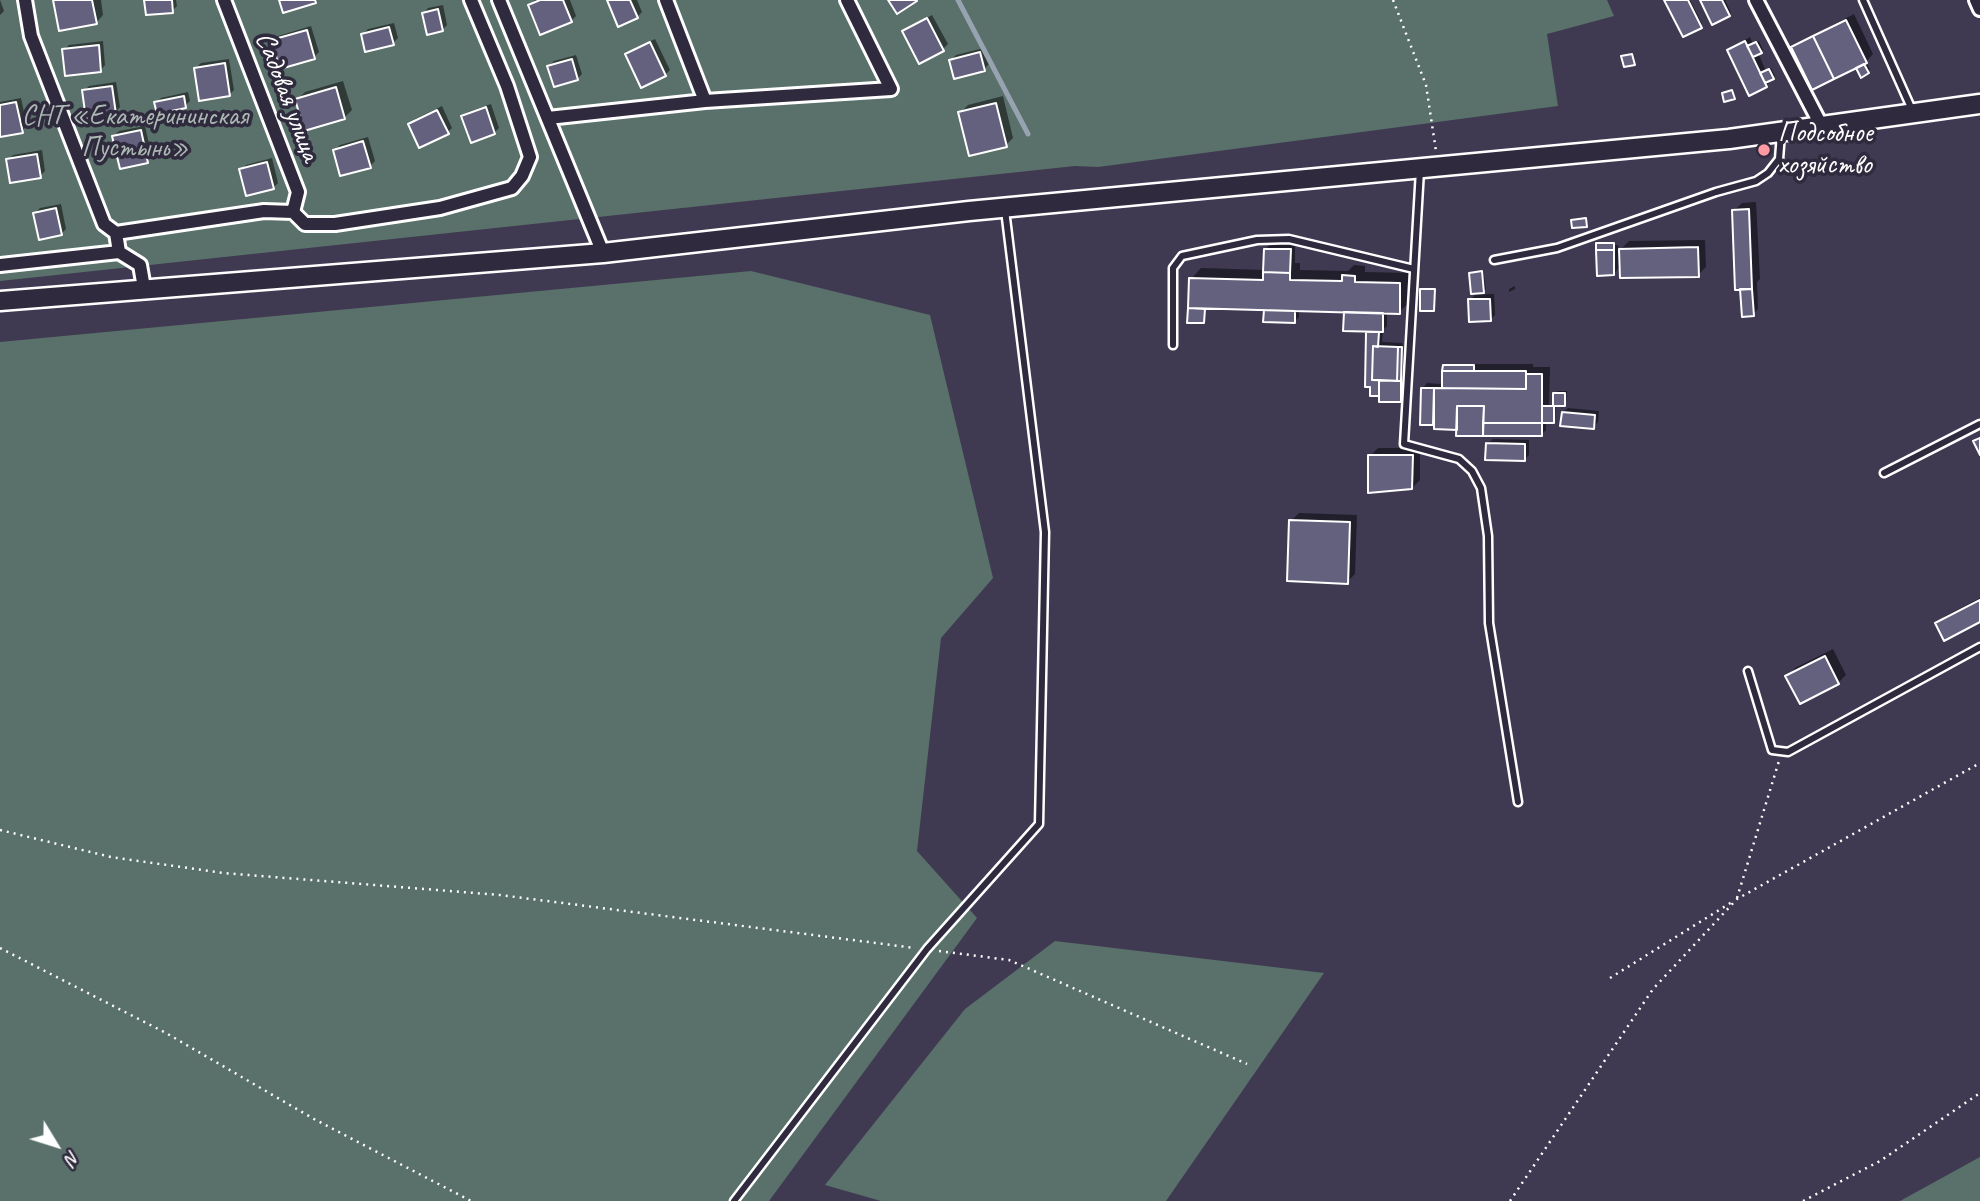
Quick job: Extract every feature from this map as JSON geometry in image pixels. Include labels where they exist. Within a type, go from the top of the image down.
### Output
[{"type":"main road","points":[[0,301],[603,253],[1005,208],[1781,132],[1980,104]]},
{"type":"street","points":[[25,0],[31,36],[104,224],[116,233],[119,251]]},
{"type":"street","name":"Садовая улица","points":[[224,0],[298,192],[293,212]]},
{"type":"street","points":[[116,233],[264,211],[293,212],[304,224],[335,224],[440,208],[512,188],[522,176],[530,157],[507,86],[471,0]]},
{"type":"street","points":[[499,0],[603,253]]},
{"type":"street","points":[[666,0],[705,101]]},
{"type":"street","points":[[548,118],[705,101],[891,89],[846,0]]},
{"type":"street","points":[[1756,0],[1822,127]]},
{"type":"street","points":[[1976,0],[1980,9]]},
{"type":"street","points":[[0,265],[119,251],[140,265],[144,289]]},
{"type":"lane","points":[[1863,0],[1914,114]]},
{"type":"lane","points":[[1494,260],[1557,248],[1716,192],[1756,181],[1768,173],[1779,159],[1781,132]]},
{"type":"lane","points":[[1420,168],[1404,444],[1459,458],[1472,471],[1481,488],[1488,536],[1489,623],[1518,802]]},
{"type":"lane","points":[[734,1201],[927,949],[1039,824],[1045,532],[1005,208]]},
{"type":"lane","points":[[1173,345],[1173,268],[1182,256],[1257,240],[1289,239],[1414,269]]},
{"type":"lane","points":[[1884,472],[1980,424]]},
{"type":"lane","points":[[1748,671],[1772,750],[1788,752],[1980,647]]},
{"type":"path","points":[[1393,0],[1426,85],[1439,166]]},
{"type":"path","points":[[1510,1201],[1653,989],[1737,899],[1782,751]]},
{"type":"path","points":[[1610,978],[1737,899],[1980,763]]},
{"type":"path","points":[[0,830],[111,857],[223,873],[500,895],[1009,960],[1247,1064]]},
{"type":"path","points":[[0,948],[166,1033],[314,1119],[471,1201]]},
{"type":"path","points":[[1803,1201],[1880,1161],[1980,1093]]},
{"type":"green space","name":"СНТ «Екатерининская Пустынь»","points":[[0,0],[1607,0],[1614,16],[1547,34],[1558,106],[1098,167],[1075,166],[0,281]]},
{"type":"green space","points":[[751,271],[930,315],[993,578],[941,638],[917,851],[977,918],[769,1201],[0,1201],[0,342]]},
{"type":"green space","points":[[1055,941],[1324,973],[1166,1201],[881,1201],[825,1185],[965,1009]]},
{"type":"green space","points":[[1980,1157],[1980,1201],[1900,1201]]},
{"type":"building","points":[[53,0],[92,0],[97,24],[59,31]]},
{"type":"building","points":[[144,0],[172,0],[173,13],[146,15]]},
{"type":"building","points":[[279,0],[315,0],[316,3],[283,13]]},
{"type":"building","points":[[540,0],[563,0],[572,22],[540,35],[528,5]]},
{"type":"building","points":[[607,0],[630,0],[638,18],[618,27]]},
{"type":"building","points":[[888,0],[916,0],[917,1],[897,14]]},
{"type":"building","points":[[1664,0],[1688,0],[1702,28],[1683,37]]},
{"type":"building","points":[[1700,0],[1722,0],[1730,16],[1712,25]]},
{"type":"building","points":[[438,9],[443,31],[427,35],[422,13]]},
{"type":"building","points":[[927,18],[944,51],[919,64],[902,31]]},
{"type":"building","points":[[1846,20],[1867,63],[1834,79],[1813,36]]},
{"type":"building","points":[[389,27],[394,45],[365,52],[361,34]]},
{"type":"building","points":[[307,30],[315,59],[280,69],[271,40]]},
{"type":"building","points":[[1813,36],[1834,79],[1812,90],[1791,47]]},
{"type":"building","points":[[1745,41],[1767,87],[1749,96],[1727,50]]},
{"type":"building","points":[[650,42],[666,76],[641,88],[625,54]]},
{"type":"building","points":[[1756,42],[1762,53],[1753,57],[1747,46]]},
{"type":"building","points":[[99,45],[101,72],[65,76],[62,49]]},
{"type":"building","points":[[980,52],[985,71],[954,79],[949,60]]},
{"type":"building","points":[[1632,54],[1635,65],[1624,67],[1621,56]]},
{"type":"building","points":[[572,59],[578,80],[554,87],[547,66]]},
{"type":"building","points":[[225,63],[230,96],[199,101],[194,68]]},
{"type":"building","points":[[1864,64],[1869,73],[1861,78],[1856,68]]},
{"type":"building","points":[[1769,69],[1774,79],[1765,83],[1760,73]]},
{"type":"building","points":[[112,86],[116,114],[86,119],[82,90]]},
{"type":"building","points":[[336,87],[345,119],[304,131],[295,99]]},
{"type":"building","points":[[1732,90],[1735,99],[1724,102],[1722,93]]},
{"type":"building","points":[[184,96],[186,108],[157,114],[154,102]]},
{"type":"building","points":[[16,102],[23,133],[0,137],[0,105]]},
{"type":"building","points":[[996,103],[1007,147],[969,156],[958,112]]},
{"type":"building","points":[[486,107],[495,134],[471,143],[461,116]]},
{"type":"building","points":[[437,110],[449,134],[419,148],[408,124]]},
{"type":"building","points":[[141,130],[148,163],[120,169],[112,136]]},
{"type":"building","points":[[363,141],[371,168],[340,176],[333,150]]},
{"type":"building","points":[[37,154],[41,178],[10,183],[6,159]]},
{"type":"building","points":[[267,162],[274,189],[246,196],[239,169]]},
{"type":"building","points":[[56,208],[62,235],[39,240],[33,213]]},
{"type":"building","points":[[1749,209],[1752,289],[1735,290],[1732,210]]},
{"type":"building","points":[[1586,218],[1587,227],[1572,228],[1571,220]]},
{"type":"building","points":[[1596,243],[1614,243],[1614,250],[1596,250]]},
{"type":"building","points":[[1698,247],[1699,277],[1620,278],[1619,249]]},
{"type":"building","points":[[1264,249],[1291,249],[1290,273],[1263,272]]},
{"type":"building","points":[[1596,250],[1614,250],[1614,275],[1597,276]]},
{"type":"building","points":[[1482,271],[1484,293],[1471,294],[1469,273]]},
{"type":"building","points":[[1263,272],[1290,273],[1290,280],[1342,281],[1342,275],[1355,276],[1355,282],[1400,283],[1400,314],[1188,308],[1189,278],[1263,280]]},
{"type":"building","points":[[1420,289],[1435,289],[1434,311],[1420,311]]},
{"type":"building","points":[[1740,289],[1752,289],[1754,316],[1742,317]]},
{"type":"building","points":[[1468,299],[1490,299],[1491,321],[1469,322]]},
{"type":"building","points":[[1188,308],[1205,309],[1204,323],[1187,323]]},
{"type":"building","points":[[1264,310],[1295,311],[1295,323],[1263,322]]},
{"type":"building","points":[[1344,312],[1383,313],[1383,332],[1343,331]]},
{"type":"building","points":[[1366,332],[1379,332],[1378,347],[1373,346],[1372,380],[1379,380],[1379,396],[1370,396],[1370,387],[1365,387]]},
{"type":"building","points":[[1373,346],[1398,347],[1397,381],[1372,380]]},
{"type":"building","points":[[1398,347],[1402,347],[1401,381],[1397,381]]},
{"type":"building","points":[[1443,365],[1474,365],[1474,371],[1442,371]]},
{"type":"building","points":[[1442,371],[1526,371],[1526,389],[1442,388]]},
{"type":"building","points":[[1526,374],[1542,374],[1542,423],[1483,423],[1484,406],[1457,406],[1457,430],[1434,429],[1434,388],[1526,389]]},
{"type":"building","points":[[1379,380],[1401,381],[1401,402],[1379,402]]},
{"type":"building","points":[[1421,388],[1434,388],[1433,425],[1420,425]]},
{"type":"building","points":[[1553,393],[1565,393],[1565,406],[1553,406]]},
{"type":"building","points":[[1457,406],[1484,406],[1483,436],[1456,436]]},
{"type":"building","points":[[1542,406],[1554,406],[1554,423],[1542,423]]},
{"type":"building","points":[[1562,412],[1595,415],[1594,429],[1560,426]]},
{"type":"building","points":[[1483,423],[1542,423],[1542,436],[1483,436]]},
{"type":"building","points":[[1980,438],[1980,455],[1973,441]]},
{"type":"building","points":[[1486,443],[1525,444],[1525,461],[1485,460]]},
{"type":"building","points":[[1368,455],[1413,455],[1412,489],[1368,493]]},
{"type":"building","points":[[1289,520],[1350,522],[1348,584],[1287,581]]},
{"type":"building","points":[[1980,600],[1980,622],[1944,641],[1935,623]]},
{"type":"building","points":[[1825,656],[1839,684],[1800,704],[1785,676]]},
{"type":"waterway","points":[[958,0],[1028,134]]},
{"type":"place","name":"Подсобное хозяйство","points":[[1764,150]]}]
